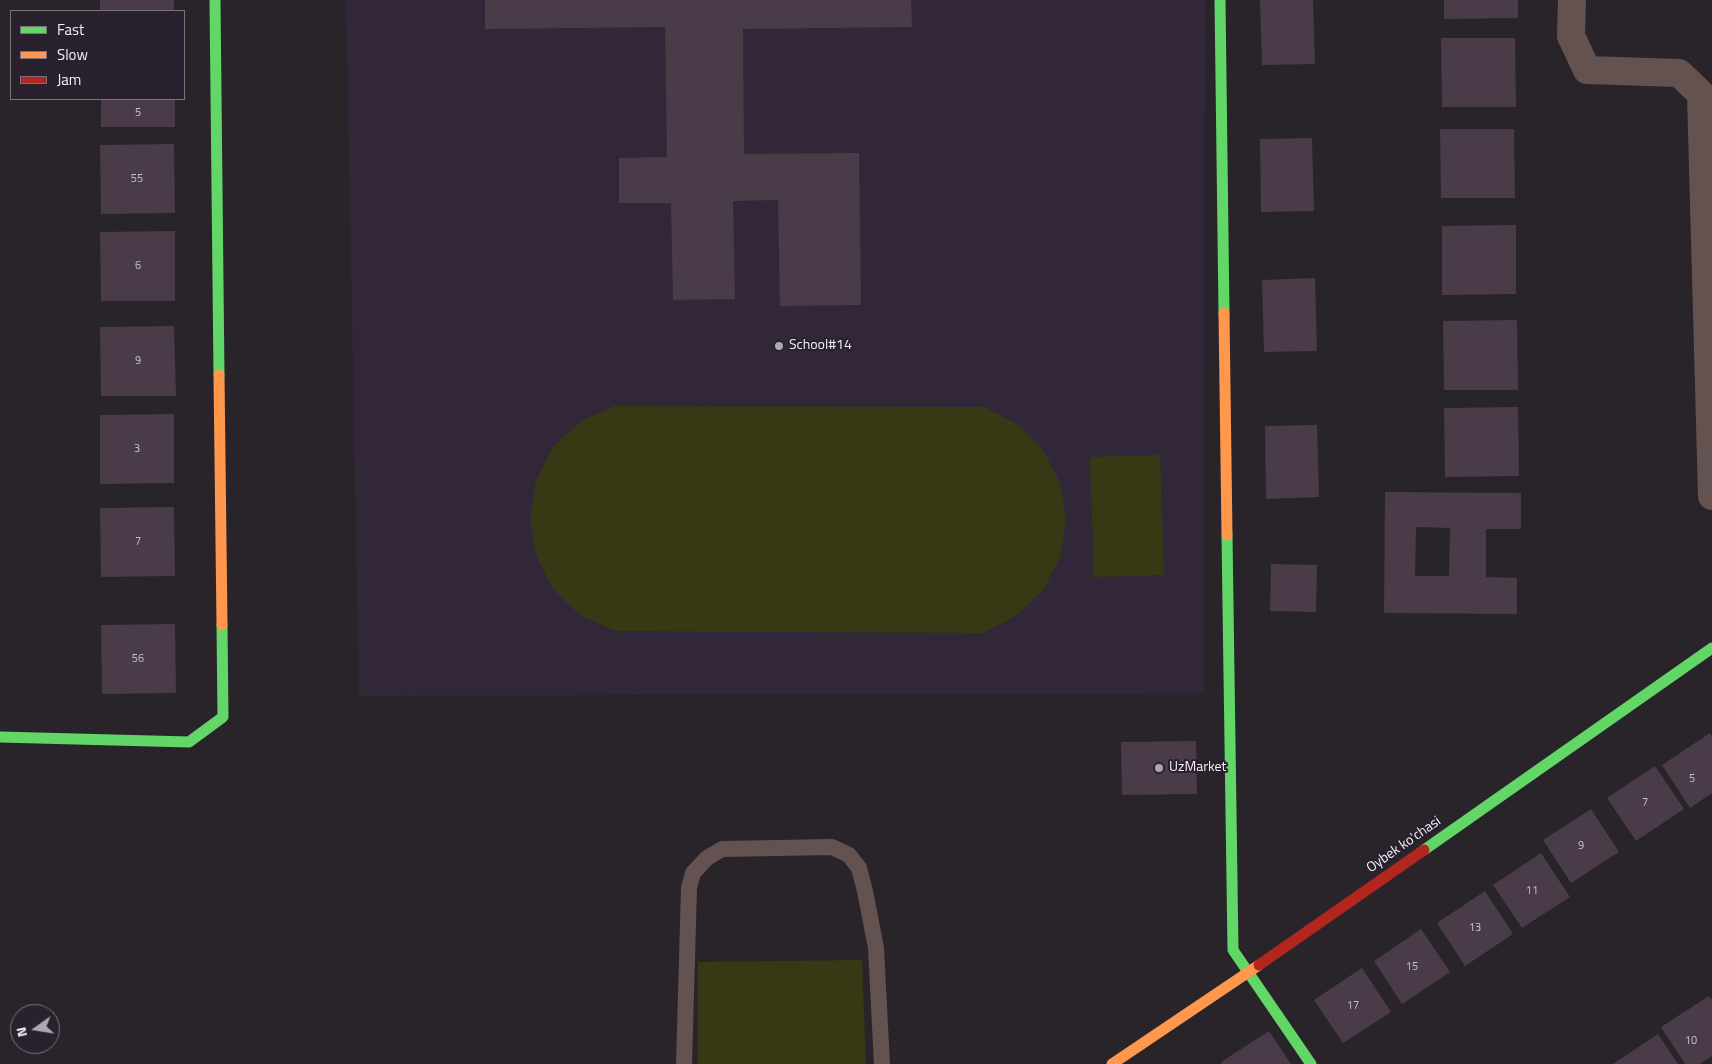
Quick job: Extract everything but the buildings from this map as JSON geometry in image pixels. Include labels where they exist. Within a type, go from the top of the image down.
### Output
[{"type":"street","points":[[0,737],[189,742],[223,717],[215,0]]},
{"type":"street","points":[[1220,0],[1233,950],[1310,1064]]},
{"type":"street","points":[[1572,0],[1571,36],[1587,70],[1679,73],[1701,94],[1712,496]]},
{"type":"street","name":"Oybek ko'chasi","points":[[1112,1064],[1248,973],[1712,648]]},
{"type":"lane","points":[[684,1064],[689,888],[693,873],[707,858],[722,849],[832,847],[849,855],[859,868],[865,891],[876,948],[882,1064]]},
{"type":"shaded area","name":"School#14","points":[[346,0],[1205,0],[1204,693],[359,696]]},
{"type":"green space","points":[[615,406],[984,407],[1017,424],[1043,450],[1060,483],[1066,520],[1060,557],[1043,590],[1016,616],[983,633],[615,631],[580,615],[553,589],[536,555],[530,518],[536,480],[553,447],[581,421]]},
{"type":"green space","points":[[1160,455],[1164,575],[1094,577],[1090,457]]},
{"type":"green space","points":[[862,960],[866,1064],[698,1064],[698,962]]},
{"type":"traffic: fast","points":[[215,0],[219,375]]},
{"type":"traffic: fast","points":[[1220,0],[1224,313]]},
{"type":"traffic: fast","points":[[1227,535],[1233,950],[1311,1064]]},
{"type":"traffic: fast","points":[[0,737],[189,742],[223,717],[222,625]]},
{"type":"traffic: fast","points":[[1424,850],[1712,648]]},
{"type":"traffic: slow","points":[[1224,313],[1227,535]]},
{"type":"traffic: slow","points":[[219,375],[222,625]]},
{"type":"traffic: slow","points":[[1112,1064],[1259,965]]},
{"type":"traffic: jam","points":[[1259,965],[1424,850]]},
{"type":"place","name":"School#14","points":[[779,346]]},
{"type":"place","name":"UzMarket","points":[[1159,768]]}]
